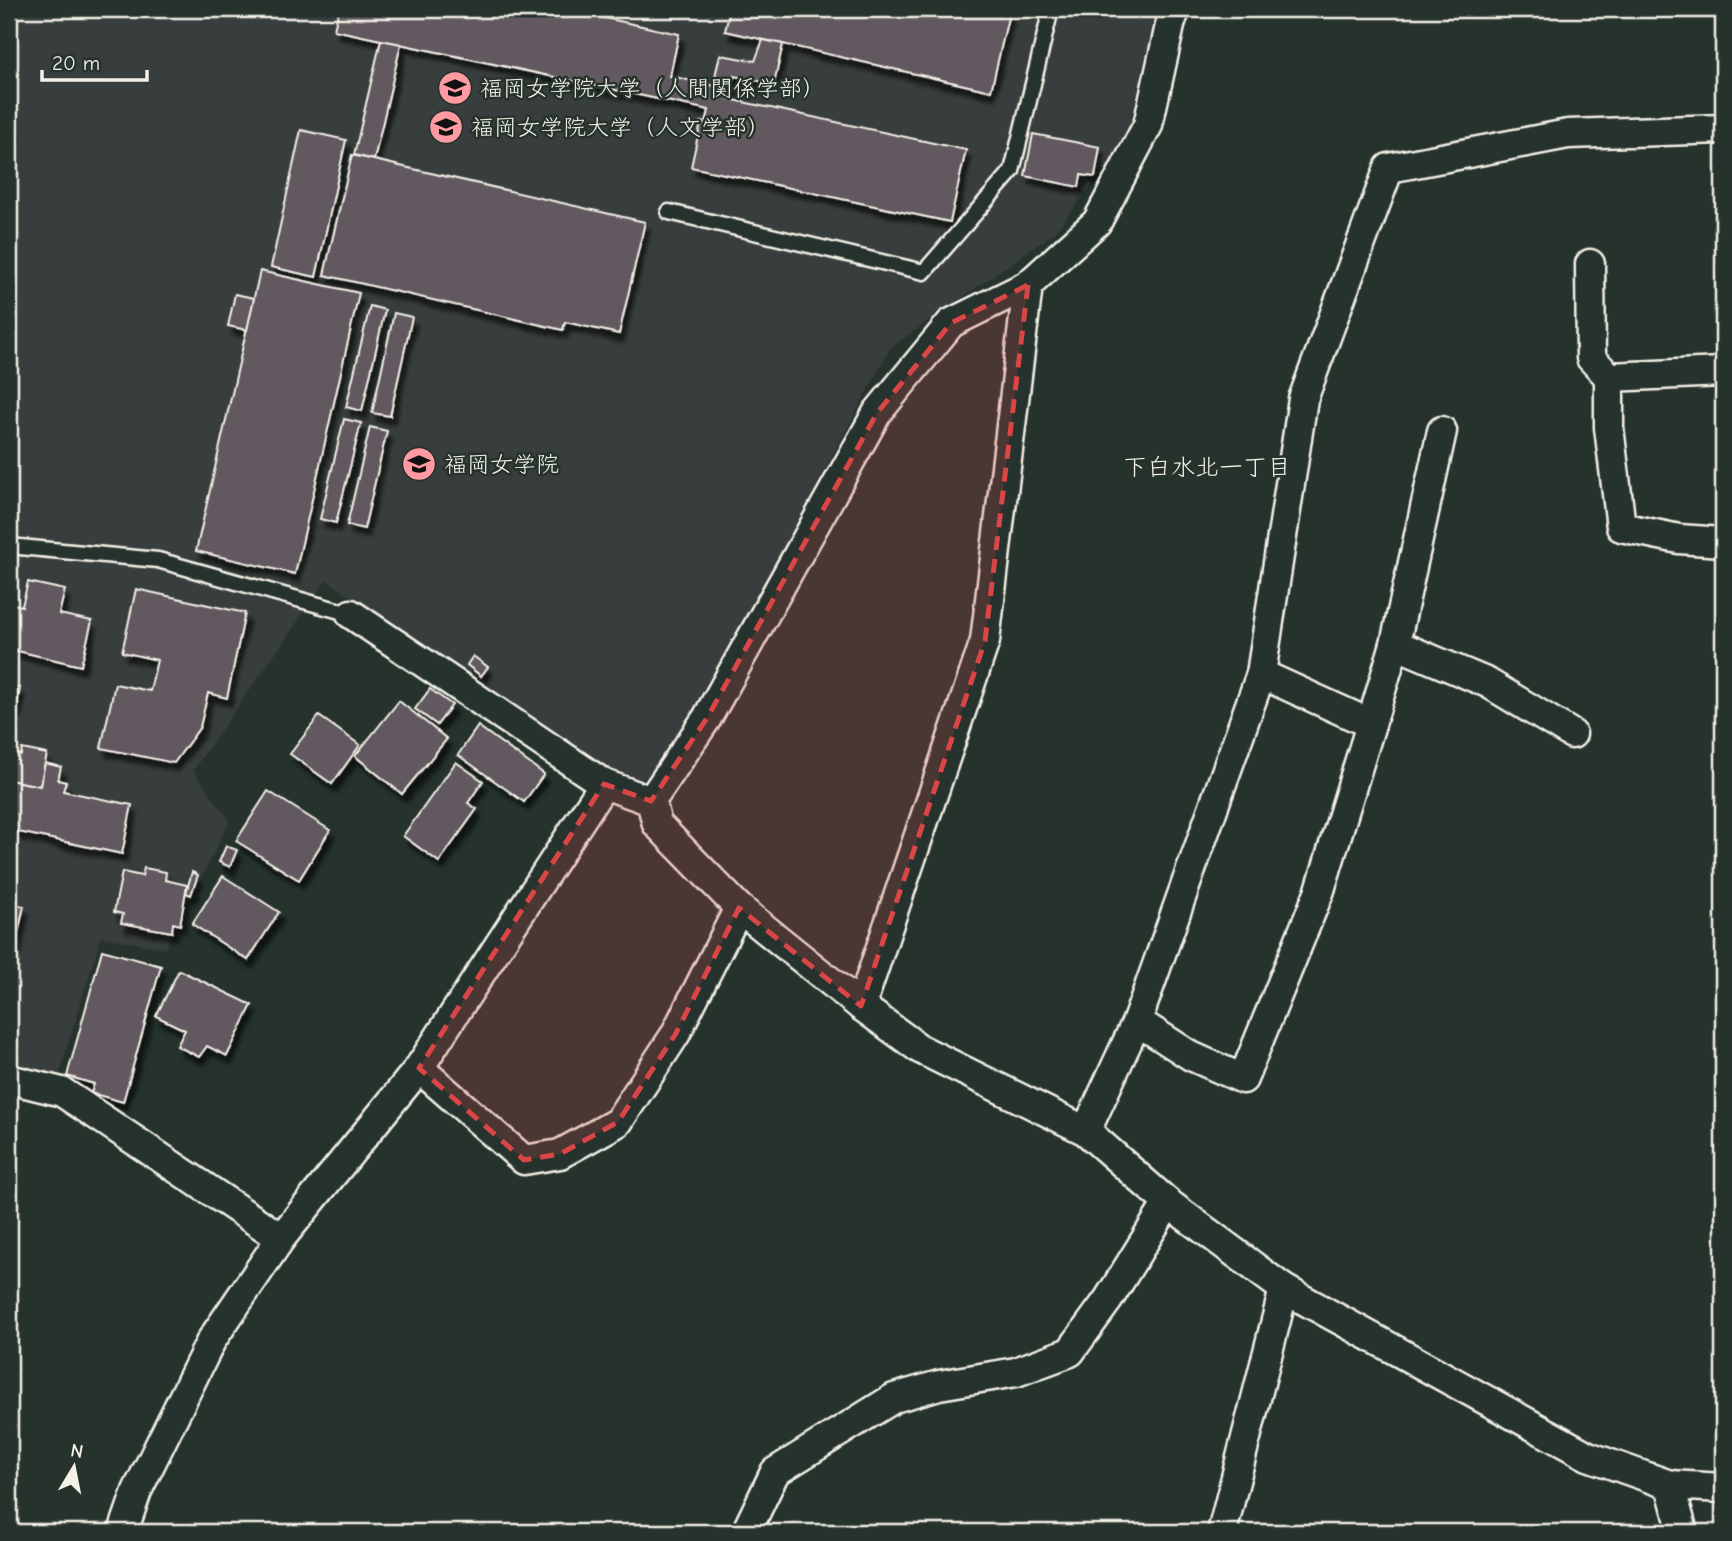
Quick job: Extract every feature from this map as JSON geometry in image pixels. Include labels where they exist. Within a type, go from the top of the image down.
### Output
[{"type":"street","points":[[1176,9],[1147,125],[1097,222],[1028,285],[951,323],[877,414],[706,718],[651,801],[657,824],[740,908],[861,1006],[920,1049],[1086,1131],[1168,1203],[1284,1289],[1588,1456],[1670,1485],[1723,1488]]},
{"type":"street","points":[[1086,1131],[1137,1021],[1261,674],[1303,399],[1389,168],[1568,134],[1723,130]]},
{"type":"street","points":[[1590,264],[1591,358],[1609,377],[1609,427],[1621,527],[1679,539],[1723,542]]},
{"type":"street","points":[[861,1006],[985,641],[1028,285]]},
{"type":"street","points":[[1609,377],[1723,372]]},
{"type":"street","points":[[1137,1021],[1191,1056],[1243,1079],[1320,890],[1371,724],[1395,644],[1442,431]]},
{"type":"street","points":[[351,614],[604,784],[651,801]]},
{"type":"street","points":[[1395,644],[1488,683],[1572,734]]},
{"type":"street","points":[[1261,674],[1371,724]]},
{"type":"street","points":[[122,1532],[137,1490],[211,1341],[281,1238],[419,1068],[604,784]]},
{"type":"street","points":[[419,1068],[524,1160],[560,1154],[618,1122],[675,1035],[740,908]]},
{"type":"street","points":[[9,1079],[62,1092],[281,1238]]},
{"type":"street","points":[[750,1532],[749,1526],[775,1472],[894,1398],[939,1385],[1016,1371],[1070,1352],[1108,1300],[1168,1203]]},
{"type":"street","points":[[1222,1532],[1284,1289]]},
{"type":"street","points":[[1670,1485],[1683,1532]]},
{"type":"lane","points":[[669,212],[924,272],[1012,171],[1051,9]]},
{"type":"lane","points":[[9,546],[158,560],[351,614]]},
{"type":"highlighted area","points":[[1028,285],[985,641],[861,1006],[739,908],[675,1035],[618,1122],[560,1154],[524,1160],[419,1068],[604,784],[651,801],[707,718],[877,413],[951,323]]},
{"type":"shaded area","name":"福岡女学院","points":[[9,9],[1161,9],[1149,43],[1125,144],[1054,233],[890,348],[664,772],[623,784],[327,580],[193,770],[230,821],[165,948],[101,937],[57,1081],[9,1063]]},
{"type":"building","points":[[339,9],[563,9],[679,34],[670,76],[732,90],[729,99],[966,150],[950,222],[691,167],[701,122],[706,123],[709,110],[334,30]]},
{"type":"building","points":[[730,9],[1010,9],[991,91],[725,31]]},
{"type":"building","points":[[381,40],[401,44],[374,160],[354,155]]},
{"type":"building","points":[[763,40],[783,44],[774,84],[734,76],[732,90],[713,85],[720,55],[755,61]]},
{"type":"building","points":[[301,130],[346,140],[316,277],[271,267]]},
{"type":"building","points":[[1033,134],[1100,147],[1095,177],[1081,175],[1079,187],[1025,176]]},
{"type":"building","points":[[352,155],[645,222],[619,334],[565,322],[563,330],[324,275]]},
{"type":"building","points":[[260,271],[359,293],[295,574],[196,551]]},
{"type":"building","points":[[235,294],[254,298],[247,330],[228,326]]},
{"type":"building","points":[[370,306],[385,310],[362,411],[346,407]]},
{"type":"building","points":[[394,313],[412,317],[390,416],[372,413]]},
{"type":"building","points":[[344,419],[361,423],[336,523],[320,519]]},
{"type":"building","points":[[370,427],[387,431],[364,529],[347,525]]},
{"type":"building","points":[[28,582],[65,590],[59,614],[92,621],[81,666],[9,649],[9,603],[22,606]]},
{"type":"building","points":[[136,589],[245,613],[227,698],[208,693],[200,727],[174,763],[101,748],[115,684],[150,691],[157,660],[122,652]]},
{"type":"building","points":[[473,656],[488,667],[481,676],[467,665]]},
{"type":"building","points":[[9,685],[20,688],[16,710],[9,709]]},
{"type":"building","points":[[430,689],[452,705],[437,725],[415,709]]},
{"type":"building","points":[[399,701],[447,739],[402,794],[355,756]]},
{"type":"building","points":[[319,716],[360,745],[332,784],[290,754]]},
{"type":"building","points":[[478,726],[544,774],[524,802],[458,755]]},
{"type":"building","points":[[22,749],[47,754],[40,786],[9,780],[9,753],[21,755]]},
{"type":"building","points":[[456,762],[483,781],[468,803],[477,809],[439,862],[403,836]]},
{"type":"building","points":[[45,763],[61,767],[58,780],[66,782],[63,791],[132,805],[122,854],[9,830],[9,780],[40,786]]},
{"type":"building","points":[[268,791],[330,830],[299,880],[236,841]]},
{"type":"building","points":[[226,846],[237,850],[230,867],[219,862]]},
{"type":"building","points":[[144,868],[166,872],[165,880],[187,885],[180,925],[173,923],[172,932],[121,923],[123,914],[114,912],[122,872],[142,876]]},
{"type":"building","points":[[192,872],[198,875],[191,895],[186,893]]},
{"type":"building","points":[[223,876],[279,912],[248,960],[192,924]]},
{"type":"building","points":[[9,903],[24,906],[15,947],[9,945]]},
{"type":"building","points":[[102,950],[161,966],[123,1102],[91,1093],[94,1084],[67,1076]]},
{"type":"building","points":[[179,970],[252,1005],[227,1056],[207,1046],[199,1057],[177,1046],[185,1030],[156,1016]]},
{"type":"place","name":"福岡女学院大学（人間関係学部）","points":[[455,88]]},
{"type":"place","name":"福岡女学院大学（人文学部）","points":[[446,127]]},
{"type":"place","name":"福岡女学院","points":[[419,464]]},
{"type":"district","name":"下白水北一丁目","points":[[1207,467]]}]
